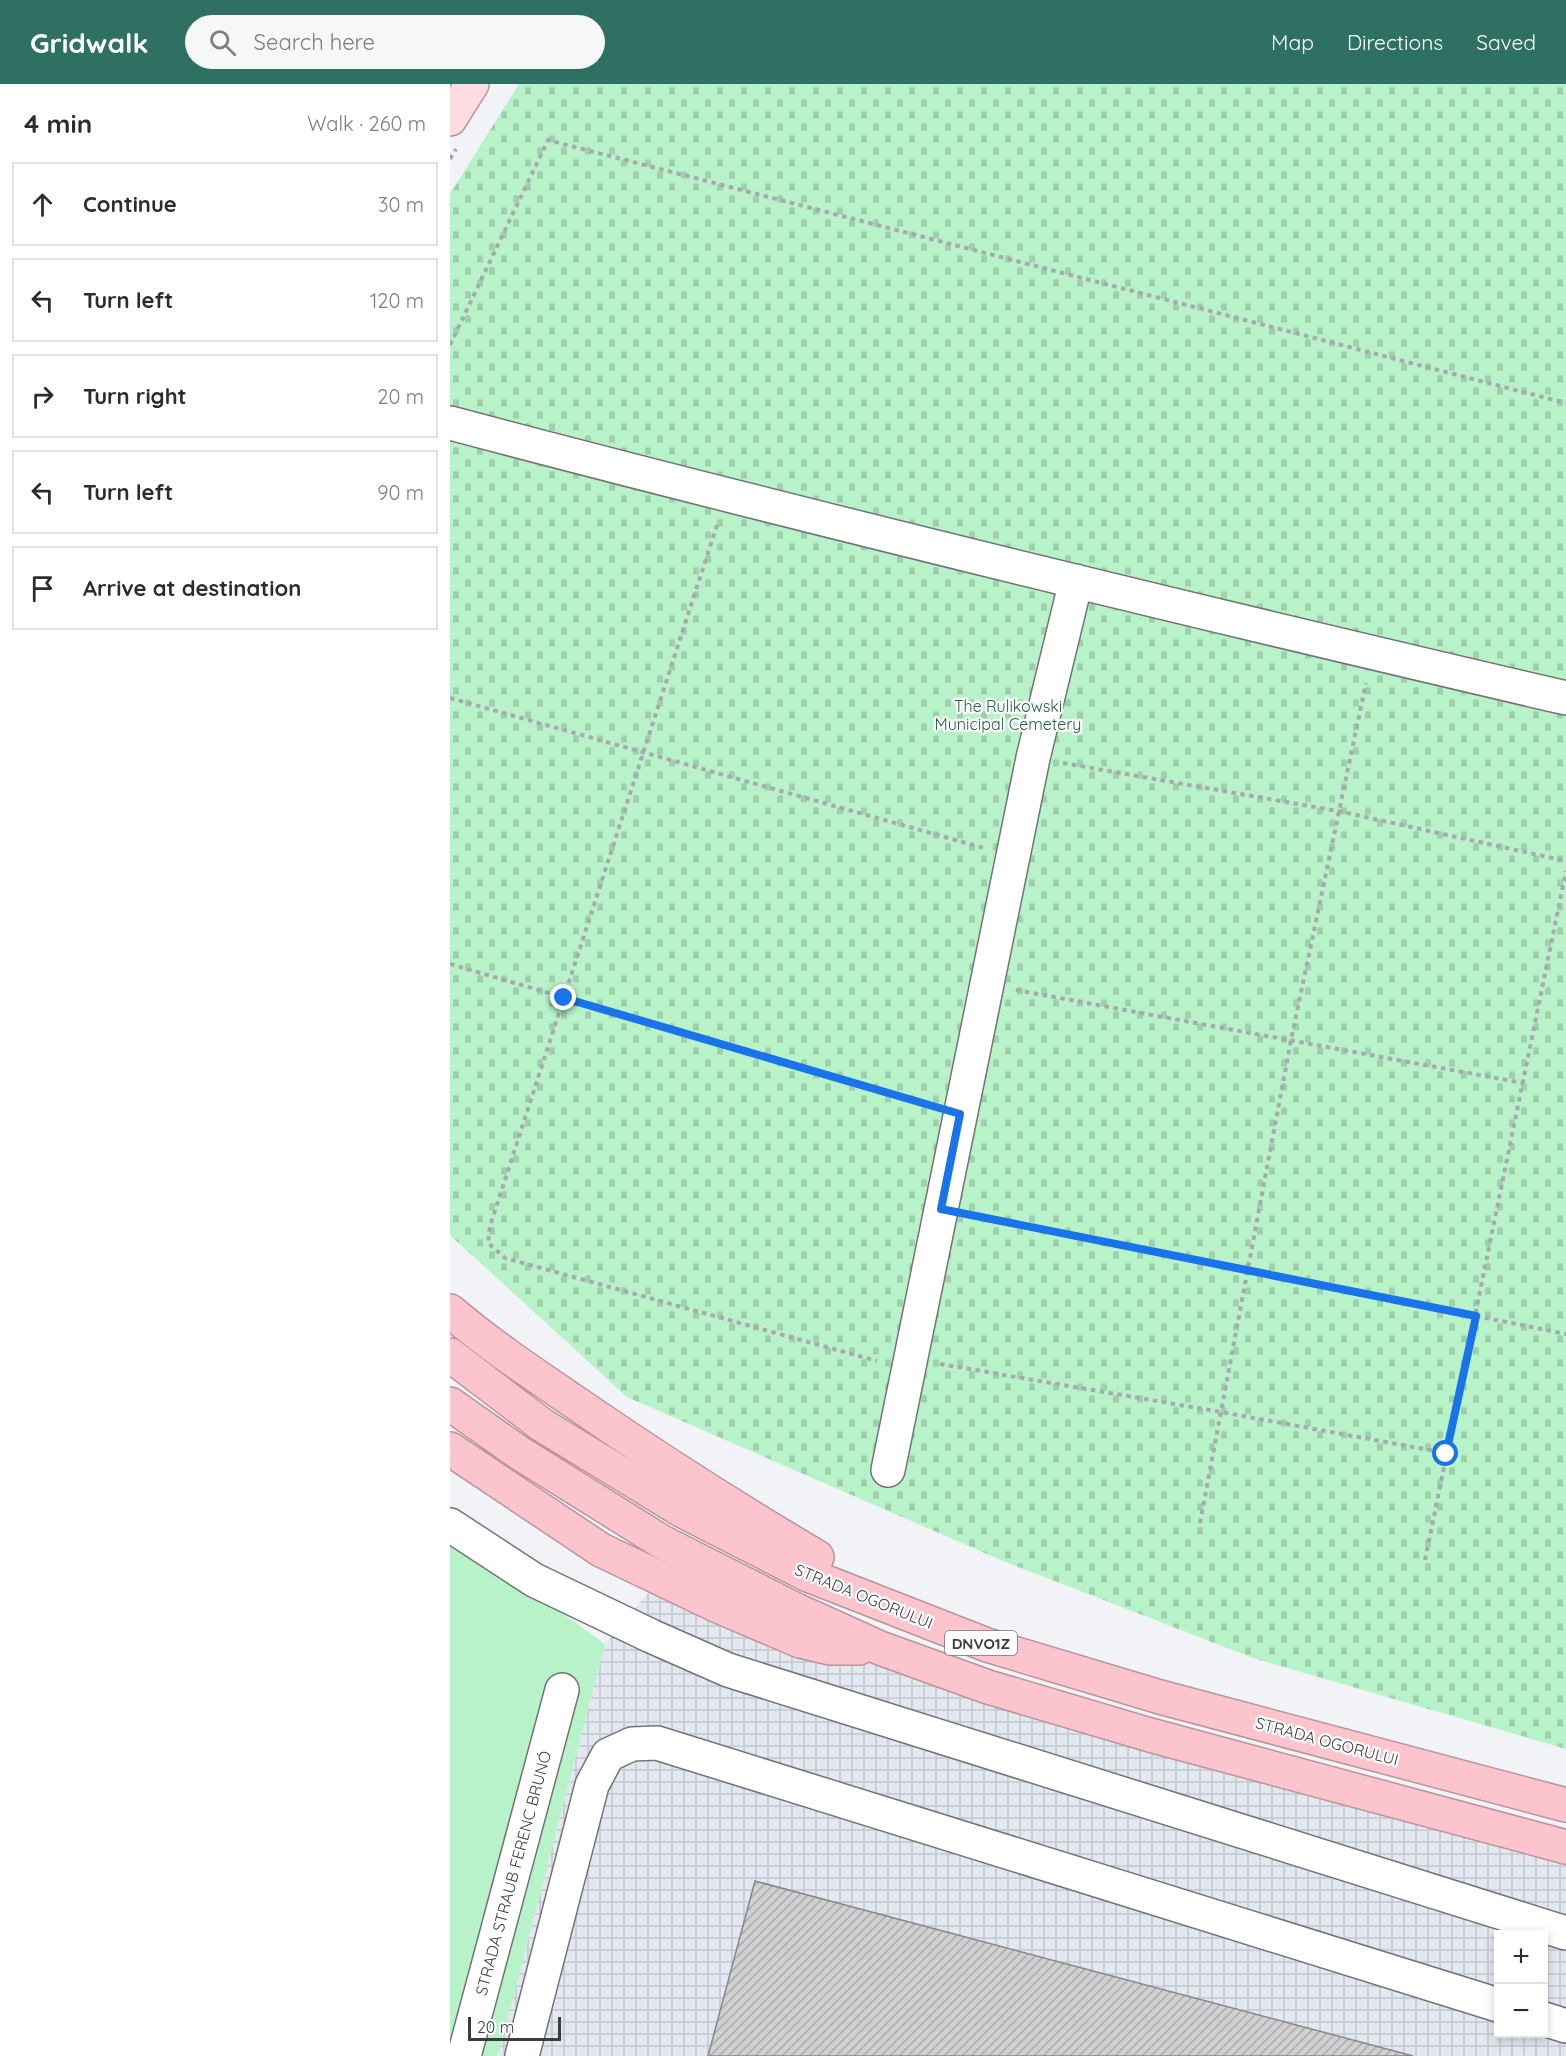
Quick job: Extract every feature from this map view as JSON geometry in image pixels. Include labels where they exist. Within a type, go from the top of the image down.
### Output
[{"type":"highway","points":[[450,1311],[506,1355],[620,1433],[761,1524],[831,1564],[893,1609]]},
{"type":"highway","name":"STRADA OGORULUI","points":[[450,1355],[542,1425],[681,1510],[808,1575],[987,1645],[1160,1697],[1566,1805]]},
{"type":"highway","name":"DNVO1Z","points":[[450,1404],[518,1452],[662,1542],[796,1610],[880,1648],[988,1687],[1150,1735],[1566,1846]]},
{"type":"highway","points":[[450,1449],[602,1550],[718,1606],[800,1641],[830,1648],[880,1648]]},
{"type":"main road","points":[[450,120],[472,84]]},
{"type":"street","points":[[450,423],[726,496],[1566,698]]},
{"type":"street","points":[[888,1470],[1033,758],[1076,580]]},
{"type":"street","points":[[450,1525],[534,1580],[728,1670],[1566,1933]]},
{"type":"street","name":"STRADA STRAUB FERENC BRUNÓ","points":[[464,2056],[562,1690]]},
{"type":"street","points":[[522,2056],[592,1785],[608,1755],[632,1744],[657,1743],[1494,2004]]},
{"type":"street","points":[[1548,2020],[1566,2026]]},
{"type":"path","points":[[450,345],[548,141],[1566,403]]},
{"type":"path","points":[[726,496],[490,1226],[488,1243],[505,1258],[909,1364],[1221,1412],[1446,1454]]},
{"type":"path","points":[[1200,1523],[1291,1040],[1373,653]]},
{"type":"path","points":[[450,698],[1013,856]]},
{"type":"path","points":[[1033,758],[1338,811],[1566,861]]},
{"type":"path","points":[[1425,1560],[1566,871]]},
{"type":"path","points":[[450,964],[960,1114]]},
{"type":"path","points":[[986,985],[1523,1083]]},
{"type":"path","points":[[941,1209],[1566,1334]]},
{"type":"shaded area","points":[[657,1582],[1566,1855],[1566,2056],[498,2056],[605,1644]]},
{"type":"green space","name":"The Rulikowski Municipal Cemetery","points":[[519,84],[1566,84],[1566,1749],[1253,1658],[1003,1561],[627,1397],[450,1235],[450,194]]},
{"type":"green space","points":[[450,1533],[605,1644],[498,2056],[450,2056]]},
{"type":"building","points":[[755,1881],[1413,2056],[708,2056]]},
{"type":"route","points":[[564,998],[960,1114],[941,1209],[1476,1316],[1446,1454]]}]
